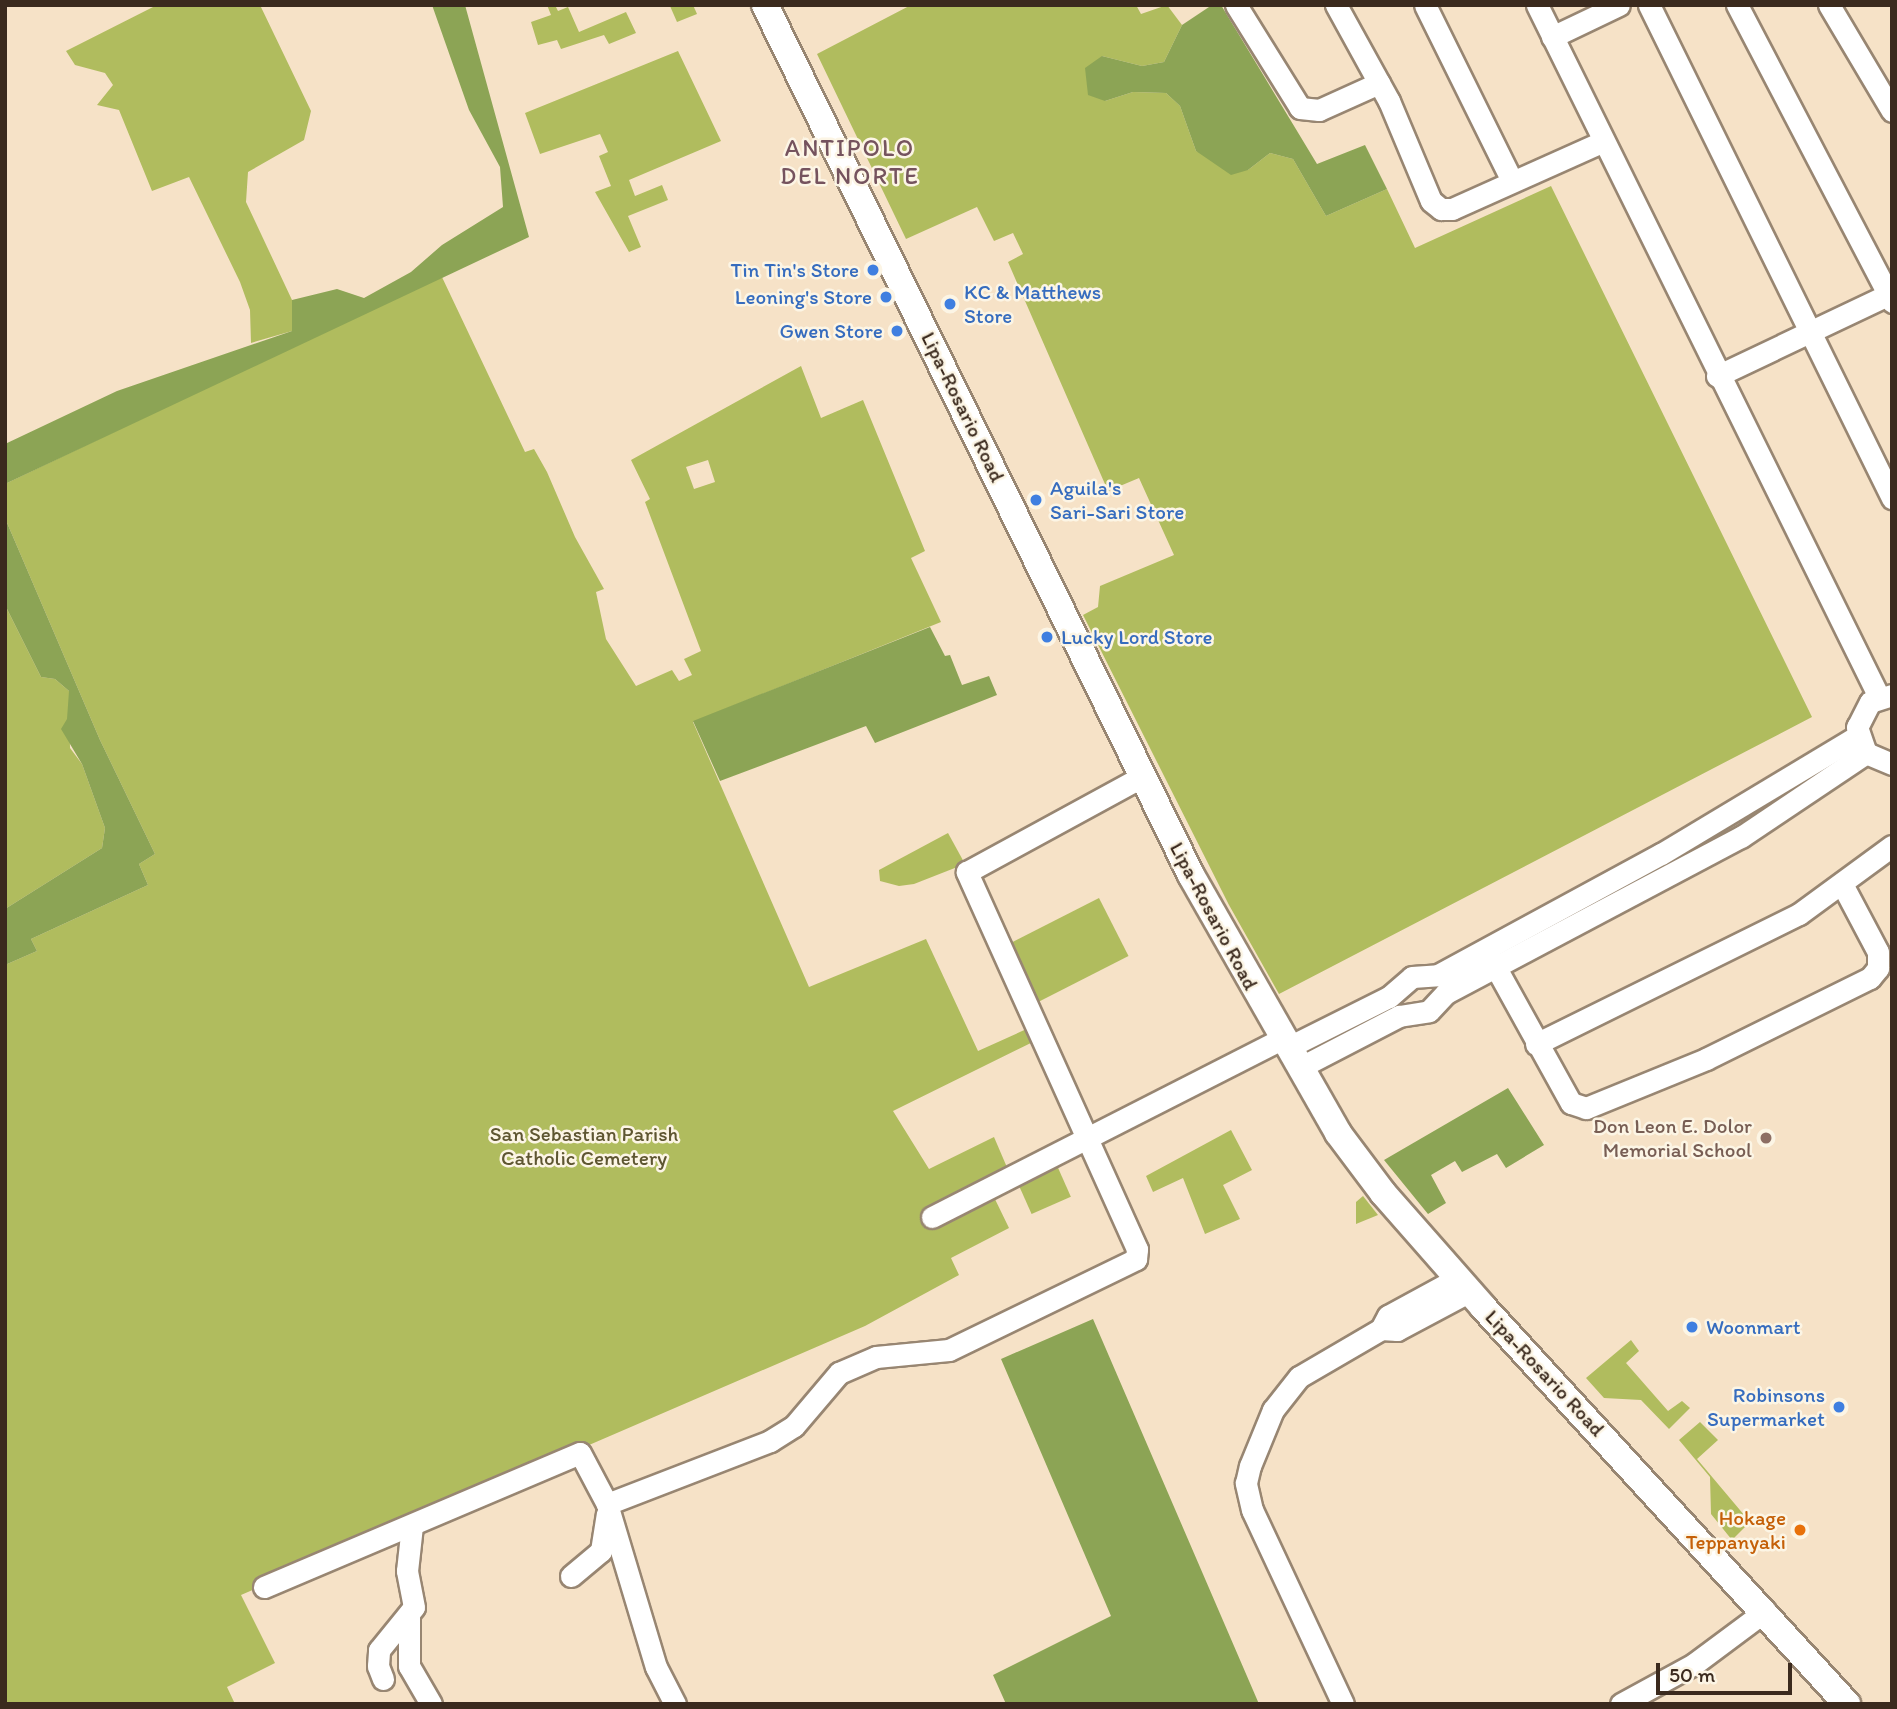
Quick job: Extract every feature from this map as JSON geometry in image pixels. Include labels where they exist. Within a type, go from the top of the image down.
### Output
[{"type":"main road","name":"Lipa-Rosario Road","points":[[765,5],[1214,922],[1289,1051],[1359,1161],[1464,1285],[1765,1611],[1847,1704]]},
{"type":"street","points":[[1236,5],[1300,108],[1319,110],[1379,83]]},
{"type":"street","points":[[1336,5],[1379,83],[1435,206],[1452,209],[1602,142]]},
{"type":"street","points":[[1425,5],[1511,181]]},
{"type":"street","points":[[1537,5],[1717,376],[1885,696],[1863,709],[1862,745]]},
{"type":"street","points":[[1552,37],[1619,5]]},
{"type":"street","points":[[1649,5],[1892,498]]},
{"type":"street","points":[[1717,376],[1891,296],[1737,5]]},
{"type":"street","points":[[1829,5],[1892,111]]},
{"type":"street","points":[[1862,745],[1892,764]]},
{"type":"street","points":[[932,1217],[1088,1139],[1394,1007],[1429,1011],[1442,984],[1731,815],[1862,745]]},
{"type":"street","points":[[607,1504],[770,1441],[794,1426],[839,1373],[876,1357],[949,1350],[1136,1259],[1137,1250],[967,872],[1141,777]]},
{"type":"street","points":[[1536,1044],[1799,914],[1843,886],[1892,846]]},
{"type":"street","points":[[1490,958],[1571,1102],[1586,1108],[1706,1059],[1870,978],[1880,963],[1878,952],[1843,886]]},
{"type":"street","points":[[1394,1007],[1412,977],[1442,984]]},
{"type":"street","points":[[1343,1704],[1252,1510],[1246,1483],[1260,1438],[1285,1392],[1317,1363],[1381,1329],[1388,1316],[1464,1285]]},
{"type":"street","points":[[264,1587],[580,1453],[607,1504],[658,1674],[675,1704]]},
{"type":"street","points":[[571,1576],[601,1550],[607,1504]]},
{"type":"street","points":[[383,1679],[378,1666],[379,1650],[409,1617],[414,1607],[407,1571],[412,1526]]},
{"type":"street","points":[[1621,1704],[1695,1664],[1765,1611]]},
{"type":"street","points":[[409,1617],[409,1665],[431,1704]]},
{"type":"green space","points":[[157,5],[260,5],[311,111],[304,140],[248,172],[246,202],[292,300],[292,331],[251,343],[250,310],[240,282],[189,177],[152,191],[119,110],[97,105],[113,85],[105,73],[75,65],[66,51]]},
{"type":"green space","points":[[432,5],[465,5],[529,237],[5,484],[5,444],[117,391],[292,331],[292,300],[337,289],[364,298],[411,272],[442,245],[503,207],[500,167],[469,110]]},
{"type":"green space","points":[[547,5],[555,5],[558,11],[568,7],[579,32],[626,12],[636,33],[609,44],[604,35],[561,49],[557,40],[538,45],[531,22],[551,15]]},
{"type":"green space","points":[[693,5],[697,14],[677,22],[670,6]]},
{"type":"green space","points":[[911,5],[1136,5],[1141,14],[1167,5],[1182,25],[1164,62],[1142,66],[1102,56],[1105,101],[1133,92],[1166,93],[1180,106],[1196,151],[1248,170],[1270,153],[1293,159],[1326,216],[1387,189],[1415,248],[1551,186],[1812,717],[1279,994],[1229,905],[1083,615],[1098,607],[1100,586],[1174,555],[1139,478],[1108,491],[1008,262],[1023,254],[1013,233],[994,241],[977,207],[906,239],[817,54]]},
{"type":"green space","points":[[1212,5],[1221,5],[1317,164],[1365,145],[1387,189],[1326,216],[1293,159],[1270,153],[1248,170],[1231,175],[1196,151],[1180,106],[1166,93],[1133,92],[1105,101],[1088,95],[1085,68],[1102,56],[1142,66],[1164,62],[1182,25]]},
{"type":"green space","points":[[678,51],[721,141],[629,180],[635,196],[662,185],[668,200],[628,216],[641,247],[629,252],[595,192],[611,186],[599,156],[608,152],[600,134],[540,154],[525,113]]},
{"type":"green space","name":"San Sebastian Parish Catholic Cemetery","points":[[441,275],[525,452],[534,449],[575,537],[604,589],[596,592],[606,639],[636,686],[672,670],[679,681],[692,675],[684,659],[701,651],[645,502],[650,499],[631,460],[801,366],[821,418],[863,400],[925,551],[911,558],[941,622],[693,722],[809,987],[926,939],[978,1051],[1031,1027],[1037,1040],[893,1111],[929,1169],[994,1137],[1009,1172],[992,1193],[1009,1228],[951,1258],[959,1275],[865,1326],[241,1595],[275,1663],[227,1687],[235,1704],[5,1704],[5,965],[37,951],[31,939],[148,885],[139,864],[155,854],[100,740],[5,518],[5,484]],"holes":[[[708,460],[715,482],[694,489],[686,467]]]},
{"type":"green space","points":[[5,518],[100,740],[155,854],[139,864],[148,885],[31,939],[37,951],[5,965],[5,909],[102,848],[105,828],[82,764],[61,729],[67,719],[69,691],[55,679],[41,677],[5,605]]},
{"type":"green space","points":[[5,605],[41,677],[55,679],[69,691],[70,748],[82,764],[105,828],[102,848],[5,909]]},
{"type":"green space","points":[[930,627],[945,656],[950,655],[962,685],[989,676],[997,695],[875,743],[866,726],[720,781],[693,721]]},
{"type":"green space","points":[[948,833],[965,864],[914,884],[899,886],[880,881],[879,870]]},
{"type":"green space","points":[[1099,898],[1129,956],[1037,1003],[1007,945]]},
{"type":"green space","points":[[1508,1088],[1544,1145],[1506,1168],[1497,1154],[1462,1172],[1455,1161],[1431,1175],[1446,1203],[1428,1214],[1384,1160]]},
{"type":"green space","points":[[1231,1130],[1252,1170],[1223,1185],[1240,1219],[1205,1234],[1183,1178],[1153,1192],[1146,1176]]},
{"type":"green space","points":[[1055,1161],[1071,1197],[1032,1214],[1016,1178]]},
{"type":"green space","points":[[1363,1196],[1378,1215],[1356,1224],[1356,1202]]},
{"type":"green space","points":[[1093,1319],[1259,1704],[1006,1704],[993,1675],[1111,1616],[1001,1359]]},
{"type":"green space","points":[[1631,1340],[1639,1351],[1626,1363],[1668,1411],[1682,1401],[1690,1408],[1669,1429],[1641,1400],[1604,1398],[1586,1378]]},
{"type":"green space","points":[[1700,1422],[1718,1440],[1697,1459],[1750,1522],[1732,1540],[1711,1514],[1710,1477],[1679,1440]]},
{"type":"place","name":"Tin Tin's Store","points":[[873,270]]},
{"type":"place","name":"Leoning's Store","points":[[886,297]]},
{"type":"place","name":"KC & Matthews Store","points":[[950,304]]},
{"type":"place","name":"Gwen Store","points":[[897,331]]},
{"type":"place","name":"Aguila's Sari-Sari Store","points":[[1036,500]]},
{"type":"place","name":"Lucky Lord Store","points":[[1047,637]]},
{"type":"place","name":"Don Leon E. Dolor Memorial School","points":[[1766,1138]]},
{"type":"place","name":"Woonmart","points":[[1692,1327]]},
{"type":"place","name":"Robinsons Supermarket","points":[[1839,1407]]},
{"type":"place","name":"Hokage Teppanyaki","points":[[1800,1530]]},
{"type":"district","name":"ANTIPOLO DEL NORTE","points":[[850,162]]}]
